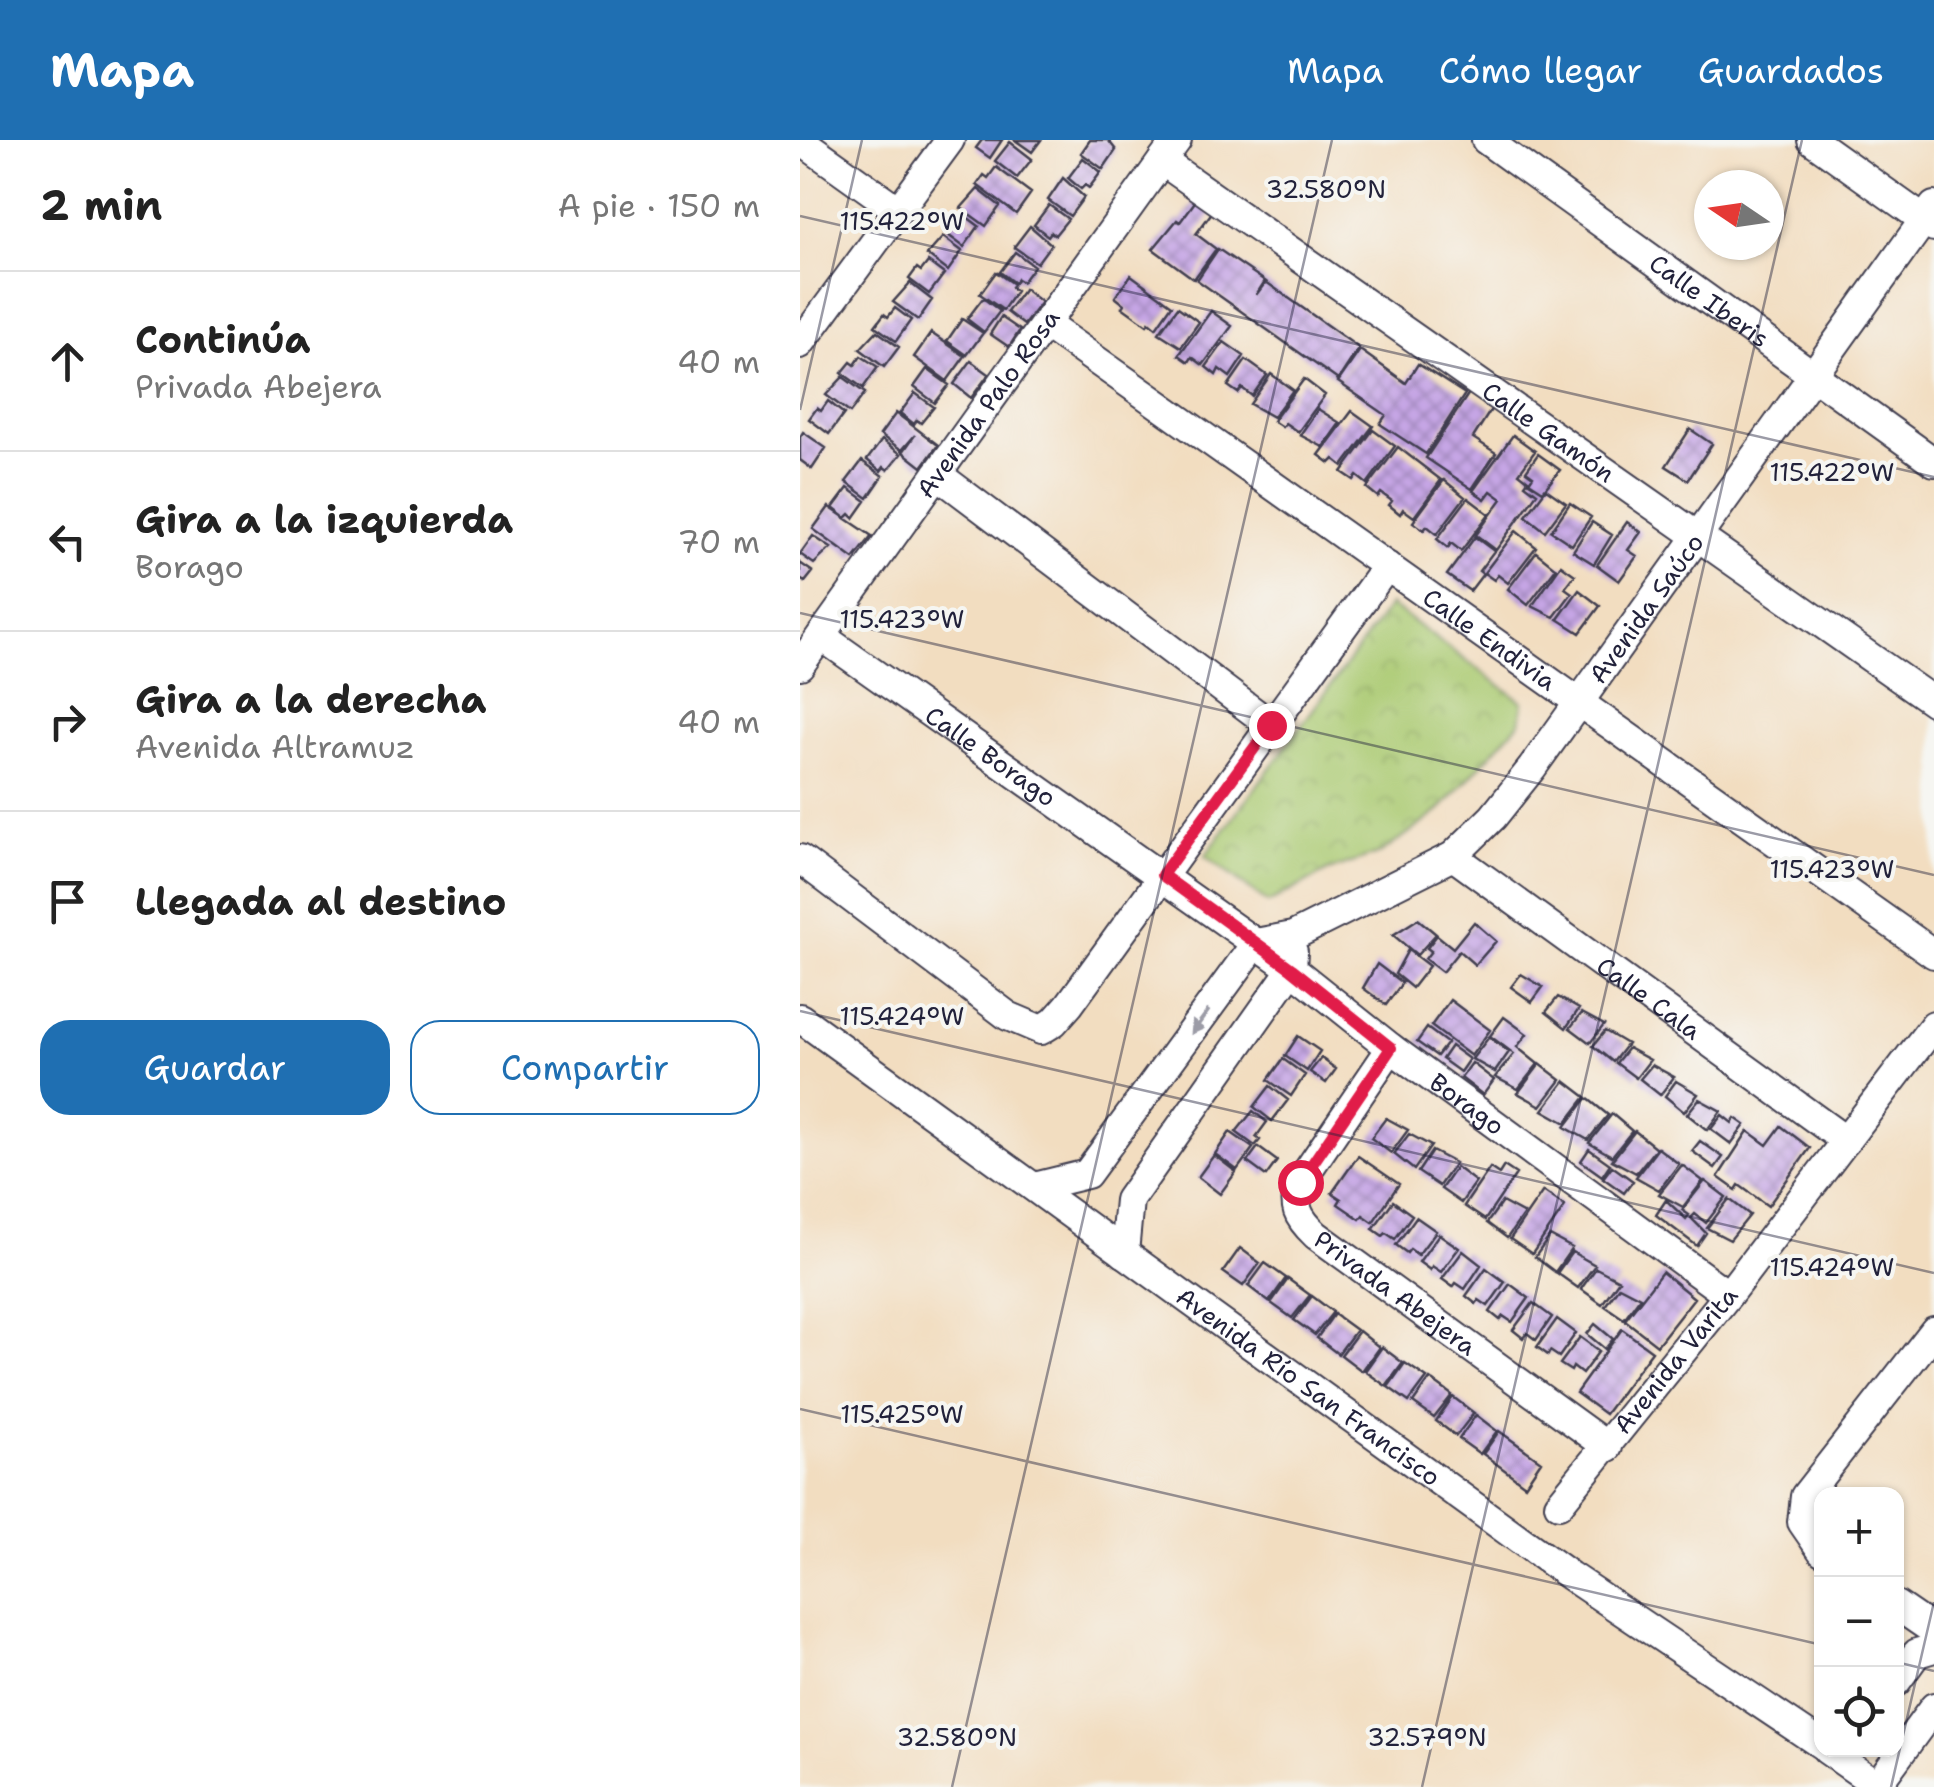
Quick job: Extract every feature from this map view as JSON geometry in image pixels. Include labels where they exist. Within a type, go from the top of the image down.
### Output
[{"type":"street","points":[[800,140],[898,210]]},
{"type":"street","points":[[800,344],[950,140]]},
{"type":"street","name":"Calle Iberis","points":[[1486,140],[1934,462]]},
{"type":"street","points":[[1812,140],[1931,217]]},
{"type":"street","name":"Avenida Palo Rosa","points":[[800,666],[1170,150]]},
{"type":"street","name":"Calle Gamón","points":[[1170,150],[1934,702]]},
{"type":"street","name":"Avenida Saúco","points":[[1256,942],[1294,936],[1453,856],[1493,817],[1812,374],[1931,217]]},
{"type":"street","name":"Calle Endivia","points":[[1045,324],[1934,954]]},
{"type":"street","points":[[938,474],[1271,725]]},
{"type":"street","points":[[800,859],[1008,1016],[1041,1030],[1068,1005],[1387,566]]},
{"type":"street","name":"Calle Borago","points":[[821,636],[1162,875]]},
{"type":"street","name":"Calle Cala","points":[[1453,856],[1846,1141]]},
{"type":"street","name":"Borago","points":[[1162,875],[1728,1295]]},
{"type":"street","points":[[1124,1253],[1129,1200],[1292,969],[1294,936]]},
{"type":"street","points":[[1034,1187],[1087,1174],[1256,942]]},
{"type":"street","name":"Avenida Río San Francisco","points":[[800,1018],[1570,1576],[1814,1738]]},
{"type":"street","name":"Avenida Varita","points":[[1559,1504],[1728,1295],[1934,1025]]},
{"type":"street","name":"Privada Abejera","points":[[1391,1048],[1300,1182],[1294,1202],[1300,1220],[1608,1447]]},
{"type":"street","points":[[1145,1097],[1182,1124]]},
{"type":"street","points":[[1105,1150],[1143,1179]]},
{"type":"street","points":[[1814,1540],[1802,1522],[1805,1496],[1934,1330]]},
{"type":"street","points":[[1904,1610],[1934,1631]]},
{"type":"street","points":[[1904,1671],[1918,1653],[1934,1648]]},
{"type":"street","points":[[1879,1786],[1934,1706]]},
{"type":"street","name":"Avenida Río San Francisco","points":[[1842,1757],[1879,1786]]},
{"type":"green space","points":[[1390,605],[1523,702],[1520,722],[1438,812],[1381,853],[1328,871],[1268,903],[1205,856]]},
{"type":"building","points":[[982,140],[1002,140],[990,158],[976,148]]},
{"type":"building","points":[[1015,140],[1041,140],[1032,152]]},
{"type":"building","points":[[1090,140],[1108,140],[1116,150],[1103,169],[1081,153]]},
{"type":"building","points":[[1010,142],[1032,159],[1017,178],[995,161]]},
{"type":"building","points":[[1083,158],[1101,172],[1089,188],[1085,185],[1081,189],[1068,178]]},
{"type":"building","points":[[996,167],[1031,193],[1016,214],[977,185]]},
{"type":"building","points":[[1063,178],[1084,197],[1070,216],[1048,200]]},
{"type":"building","points":[[978,189],[1000,206],[986,226],[961,208]]},
{"type":"building","points":[[1197,199],[1213,211],[1196,234],[1216,249],[1194,279],[1153,249]]},
{"type":"building","points":[[1049,205],[1068,219],[1055,235],[1051,232],[1048,236],[1034,225]]},
{"type":"building","points":[[963,214],[979,226],[964,247],[944,232],[952,220],[956,223]]},
{"type":"building","points":[[1030,226],[1051,244],[1037,263],[1014,247]]},
{"type":"building","points":[[943,237],[962,251],[948,271],[927,255]]},
{"type":"building","points":[[1218,249],[1265,281],[1256,295],[1266,282],[1359,348],[1338,380],[1197,280]]},
{"type":"building","points":[[1015,252],[1034,266],[1022,282],[1017,279],[1014,283],[1000,272]]},
{"type":"building","points":[[928,262],[944,274],[929,294],[909,279]]},
{"type":"building","points":[[996,272],[1013,284],[1011,287],[1016,291],[1003,310],[980,294]]},
{"type":"building","points":[[1131,275],[1172,305],[1156,328],[1122,307],[1124,304],[1115,297]]},
{"type":"building","points":[[910,283],[932,300],[918,320],[893,302]]},
{"type":"building","points":[[1024,289],[1041,302],[1024,325],[1007,312]]},
{"type":"building","points":[[983,298],[1000,311],[984,332],[967,319]]},
{"type":"building","points":[[1178,307],[1199,322],[1181,347],[1159,333]]},
{"type":"building","points":[[895,308],[911,320],[896,341],[875,326]]},
{"type":"building","points":[[1211,311],[1232,326],[1203,365],[1192,357],[1189,362],[1179,355]]},
{"type":"building","points":[[1001,317],[1020,330],[1009,347],[990,334]]},
{"type":"building","points":[[962,319],[983,333],[967,355],[947,341]]},
{"type":"building","points":[[877,331],[899,347],[884,367],[860,349]]},
{"type":"building","points":[[931,333],[965,356],[947,381],[914,357]]},
{"type":"building","points":[[1224,342],[1244,356],[1230,377],[1219,369],[1216,375],[1206,367]]},
{"type":"building","points":[[1360,350],[1406,383],[1418,364],[1465,394],[1426,454],[1380,424],[1386,415],[1338,382]]},
{"type":"building","points":[[861,356],[878,367],[863,388],[842,373]]},
{"type":"building","points":[[1246,360],[1267,375],[1252,396],[1242,388],[1238,393],[1228,386]]},
{"type":"building","points":[[971,361],[989,374],[971,398],[954,384]]},
{"type":"building","points":[[927,369],[949,385],[935,403],[914,387]]},
{"type":"building","points":[[1271,374],[1293,390],[1273,417],[1250,404]]},
{"type":"building","points":[[843,377],[865,393],[850,413],[826,395]]},
{"type":"building","points":[[1304,379],[1325,395],[1298,432],[1285,423],[1282,427],[1273,421]]},
{"type":"building","points":[[915,393],[934,407],[921,423],[917,420],[914,424],[900,413]]},
{"type":"building","points":[[1469,393],[1492,408],[1473,438],[1496,453],[1472,489],[1426,458]]},
{"type":"building","points":[[828,401],[844,414],[829,434],[809,419]]},
{"type":"building","points":[[1318,409],[1340,423],[1323,447],[1300,435]]},
{"type":"building","points":[[1352,411],[1373,426],[1343,466],[1334,459],[1330,463],[1319,455]]},
{"type":"building","points":[[896,413],[938,445],[922,467],[903,452],[915,435],[902,450],[880,435]]},
{"type":"building","points":[[1690,429],[1712,444],[1688,480],[1666,466]]},
{"type":"building","points":[[1373,430],[1395,446],[1367,484],[1342,472]]},
{"type":"building","points":[[803,432],[826,448],[812,469],[800,460]]},
{"type":"building","points":[[1513,435],[1535,451],[1519,473],[1537,493],[1496,550],[1476,535],[1502,499],[1491,491],[1485,499],[1473,491]]},
{"type":"building","points":[[882,440],[901,454],[888,470],[884,467],[881,471],[867,460]]},
{"type":"building","points":[[1398,447],[1441,480],[1414,517],[1403,509],[1400,514],[1389,505],[1392,501],[1367,488]]},
{"type":"building","points":[[1538,454],[1560,470],[1543,491],[1529,482],[1533,476],[1526,471]]},
{"type":"building","points":[[862,461],[883,476],[868,498],[846,482]]},
{"type":"building","points":[[1444,480],[1465,497],[1437,534],[1413,522]]},
{"type":"building","points":[[848,488],[866,501],[854,518],[850,514],[846,518],[833,508]]},
{"type":"building","points":[[1546,489],[1566,503],[1545,531],[1526,516]]},
{"type":"building","points":[[1468,498],[1489,514],[1461,551],[1451,543],[1448,548],[1437,539]]},
{"type":"building","points":[[1570,503],[1591,517],[1572,545],[1551,531]]},
{"type":"building","points":[[829,507],[872,536],[854,559],[813,529]]},
{"type":"building","points":[[1592,522],[1612,535],[1594,564],[1573,551]]},
{"type":"building","points":[[1627,522],[1641,532],[1628,550],[1637,556],[1619,581],[1597,565]]},
{"type":"building","points":[[1516,531],[1536,547],[1508,583],[1498,575],[1494,580],[1484,573]]},
{"type":"building","points":[[813,536],[831,548],[814,564],[800,554]]},
{"type":"building","points":[[1475,537],[1494,551],[1470,591],[1447,575]]},
{"type":"building","points":[[1536,552],[1556,568],[1528,605],[1508,589]]},
{"type":"building","points":[[800,563],[813,572],[805,582],[800,579]]},
{"type":"building","points":[[1561,565],[1575,575],[1565,588],[1572,593],[1554,617],[1532,606]]},
{"type":"building","points":[[1579,590],[1600,606],[1580,633],[1558,619]]},
{"type":"building","points":[[1418,919],[1436,934],[1417,955],[1393,935]]},
{"type":"building","points":[[1474,922],[1496,941],[1475,965],[1459,951],[1442,972],[1425,959],[1431,951],[1427,948],[1437,935],[1453,948]]},
{"type":"building","points":[[1408,950],[1429,966],[1412,988],[1395,974]]},
{"type":"building","points":[[1377,964],[1402,983],[1386,1005],[1363,988]]},
{"type":"building","points":[[1521,974],[1543,987],[1532,1002],[1511,987]]},
{"type":"building","points":[[1558,997],[1579,1009],[1566,1028],[1546,1012]]},
{"type":"building","points":[[1450,1000],[1490,1030],[1471,1056],[1431,1026]]},
{"type":"building","points":[[1582,1013],[1604,1025],[1590,1043],[1570,1028]]},
{"type":"building","points":[[1504,1017],[1527,1034],[1517,1047],[1538,1064],[1518,1089],[1495,1077],[1514,1054],[1490,1036]]},
{"type":"building","points":[[1427,1028],[1447,1043],[1437,1056],[1417,1042]]},
{"type":"building","points":[[1605,1031],[1627,1044],[1613,1062],[1593,1046]]},
{"type":"building","points":[[1298,1036],[1320,1051],[1307,1071],[1285,1056]]},
{"type":"building","points":[[1489,1037],[1509,1052],[1495,1072],[1472,1059]]},
{"type":"building","points":[[1451,1046],[1469,1059],[1460,1072],[1442,1059]]},
{"type":"building","points":[[1628,1048],[1650,1060],[1636,1078],[1616,1063]]},
{"type":"building","points":[[1321,1058],[1336,1069],[1326,1083],[1310,1072]]},
{"type":"building","points":[[1283,1059],[1305,1075],[1291,1096],[1268,1080]]},
{"type":"building","points":[[1472,1063],[1494,1080],[1483,1095],[1461,1078]]},
{"type":"building","points":[[1540,1064],[1561,1080],[1541,1106],[1518,1093]]},
{"type":"building","points":[[1652,1065],[1674,1077],[1660,1095],[1640,1079]]},
{"type":"building","points":[[1565,1081],[1586,1097],[1566,1123],[1543,1110]]},
{"type":"building","points":[[1676,1081],[1698,1094],[1684,1112],[1665,1096]]},
{"type":"building","points":[[1270,1086],[1288,1100],[1272,1121],[1254,1107]]},
{"type":"building","points":[[1587,1098],[1608,1115],[1588,1140],[1565,1127]]},
{"type":"building","points":[[1699,1099],[1721,1111],[1707,1130],[1687,1114]]},
{"type":"building","points":[[1253,1111],[1267,1122],[1256,1137],[1260,1140],[1255,1146],[1236,1132]]},
{"type":"building","points":[[1612,1114],[1632,1131],[1612,1156],[1589,1143]]},
{"type":"building","points":[[1722,1115],[1732,1123],[1735,1118],[1745,1125],[1731,1144],[1711,1129]]},
{"type":"building","points":[[1386,1118],[1408,1130],[1391,1153],[1371,1138]]},
{"type":"building","points":[[1781,1126],[1810,1148],[1768,1206],[1739,1185],[1736,1190],[1718,1177],[1748,1131],[1767,1145]]},
{"type":"building","points":[[1635,1131],[1656,1148],[1636,1173],[1612,1160]]},
{"type":"building","points":[[1230,1132],[1253,1148],[1237,1170],[1215,1154]]},
{"type":"building","points":[[1409,1134],[1431,1146],[1414,1170],[1394,1154]]},
{"type":"building","points":[[1700,1141],[1723,1157],[1715,1168],[1692,1151]]},
{"type":"building","points":[[1258,1147],[1277,1161],[1266,1176],[1247,1162]]},
{"type":"building","points":[[1658,1148],[1679,1164],[1659,1190],[1636,1177]]},
{"type":"building","points":[[1589,1149],[1610,1164],[1602,1176],[1581,1161]]},
{"type":"building","points":[[1432,1151],[1455,1163],[1439,1186],[1418,1172]]},
{"type":"building","points":[[1214,1155],[1236,1172],[1220,1194],[1198,1177]]},
{"type":"building","points":[[1358,1156],[1399,1184],[1373,1222],[1363,1215],[1360,1219],[1338,1204],[1341,1199],[1332,1193]]},
{"type":"building","points":[[1682,1165],[1703,1181],[1683,1207],[1659,1194]]},
{"type":"building","points":[[1504,1166],[1516,1174],[1485,1220],[1464,1206],[1490,1168],[1499,1174]]},
{"type":"building","points":[[1612,1166],[1633,1181],[1624,1193],[1603,1178]]},
{"type":"building","points":[[1456,1167],[1476,1182],[1461,1203],[1441,1189]]},
{"type":"building","points":[[1705,1181],[1726,1197],[1706,1223],[1695,1214],[1691,1218],[1706,1233],[1697,1246],[1656,1215],[1666,1200],[1686,1219],[1689,1215],[1682,1210]]},
{"type":"building","points":[[1543,1191],[1565,1206],[1532,1254],[1510,1239]]},
{"type":"building","points":[[1729,1199],[1750,1215],[1730,1240],[1707,1228]]},
{"type":"building","points":[[1393,1201],[1412,1215],[1395,1239],[1373,1229]]},
{"type":"building","points":[[1502,1202],[1524,1214],[1507,1238],[1487,1223]]},
{"type":"building","points":[[1416,1217],[1436,1231],[1418,1255],[1396,1245]]},
{"type":"building","points":[[1439,1234],[1459,1248],[1441,1272],[1419,1262]]},
{"type":"building","points":[[1550,1236],[1572,1248],[1555,1272],[1535,1257]]},
{"type":"building","points":[[1240,1248],[1260,1263],[1243,1286],[1223,1272]]},
{"type":"building","points":[[1463,1251],[1481,1265],[1465,1289],[1442,1279]]},
{"type":"building","points":[[1572,1252],[1595,1265],[1578,1288],[1557,1273]]},
{"type":"building","points":[[1265,1263],[1286,1278],[1269,1302],[1248,1286]]},
{"type":"building","points":[[1486,1268],[1505,1282],[1488,1306],[1479,1300],[1476,1304],[1466,1296]]},
{"type":"building","points":[[1596,1268],[1619,1280],[1602,1304],[1581,1289]]},
{"type":"building","points":[[1662,1272],[1694,1298],[1657,1345],[1625,1320]]},
{"type":"building","points":[[1288,1279],[1310,1295],[1292,1318],[1271,1303]]},
{"type":"building","points":[[1510,1284],[1529,1298],[1512,1322],[1503,1316],[1500,1320],[1490,1312]]},
{"type":"building","points":[[1619,1286],[1640,1297],[1624,1319],[1605,1306]]},
{"type":"building","points":[[1312,1296],[1333,1312],[1315,1335],[1294,1320]]},
{"type":"building","points":[[1533,1303],[1552,1317],[1536,1340],[1527,1333],[1523,1338],[1513,1330]]},
{"type":"building","points":[[1334,1314],[1356,1330],[1338,1354],[1317,1338]]},
{"type":"building","points":[[1557,1319],[1576,1333],[1559,1357],[1537,1347]]},
{"type":"building","points":[[1595,1324],[1613,1339],[1605,1349],[1587,1334]]},
{"type":"building","points":[[1622,1329],[1652,1351],[1605,1414],[1576,1393]]},
{"type":"building","points":[[1359,1331],[1379,1347],[1362,1371],[1341,1355]]},
{"type":"building","points":[[1580,1337],[1599,1351],[1582,1374],[1560,1364]]},
{"type":"building","points":[[1382,1347],[1403,1363],[1386,1386],[1365,1371]]},
{"type":"building","points":[[1405,1363],[1427,1378],[1409,1402],[1388,1387]]},
{"type":"building","points":[[1430,1379],[1452,1395],[1434,1418],[1413,1403]]},
{"type":"building","points":[[1453,1397],[1474,1413],[1456,1436],[1436,1421]]},
{"type":"building","points":[[1476,1415],[1497,1431],[1480,1454],[1459,1439]]},
{"type":"building","points":[[1499,1431],[1541,1461],[1525,1485],[1483,1454]]},
{"type":"route","points":[[1271,725],[1162,875],[1292,969],[1391,1048],[1300,1182]]}]
